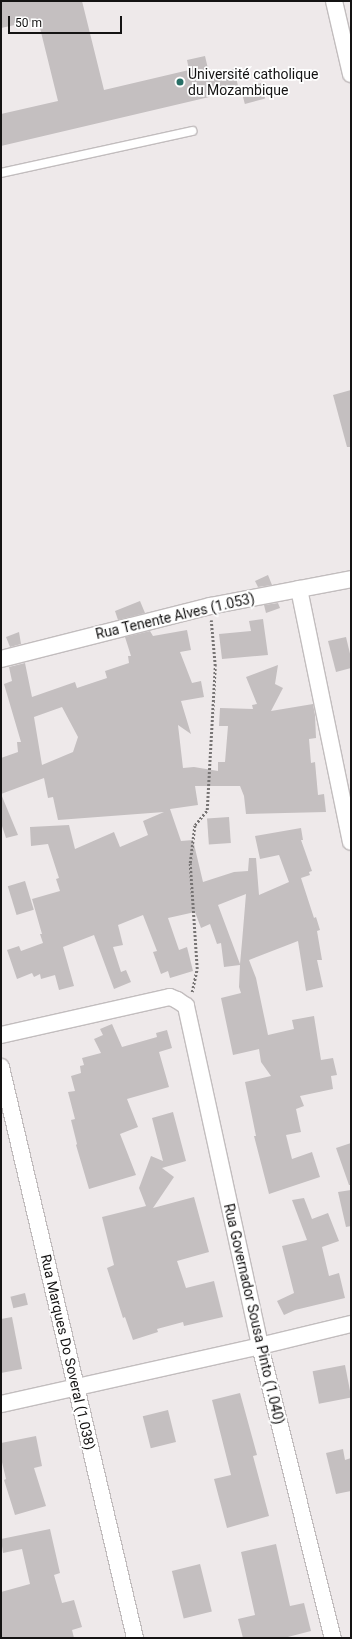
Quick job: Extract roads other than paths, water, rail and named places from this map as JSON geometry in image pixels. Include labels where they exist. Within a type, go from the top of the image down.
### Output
[{"type":"street","points":[[334,1],[351,74]]},
{"type":"street","name":"Rua Tenente Alves (1.053)","points":[[1,658],[210,606],[351,579]]},
{"type":"street","points":[[299,589],[351,842]]},
{"type":"street","name":"Rua Governador Sousa Pinto (1.040)","points":[[1,1035],[170,997],[186,1006],[260,1346],[333,1638]]},
{"type":"street","name":"Rua Marques Do Soveral (1.038)","points":[[1,1067],[135,1638]]},
{"type":"street","points":[[1,1404],[77,1388],[351,1324]]},
{"type":"lane","points":[[1,173],[192,131]]},
{"type":"place","name":"Université catholique du Mozambique","points":[[180,82]]}]
